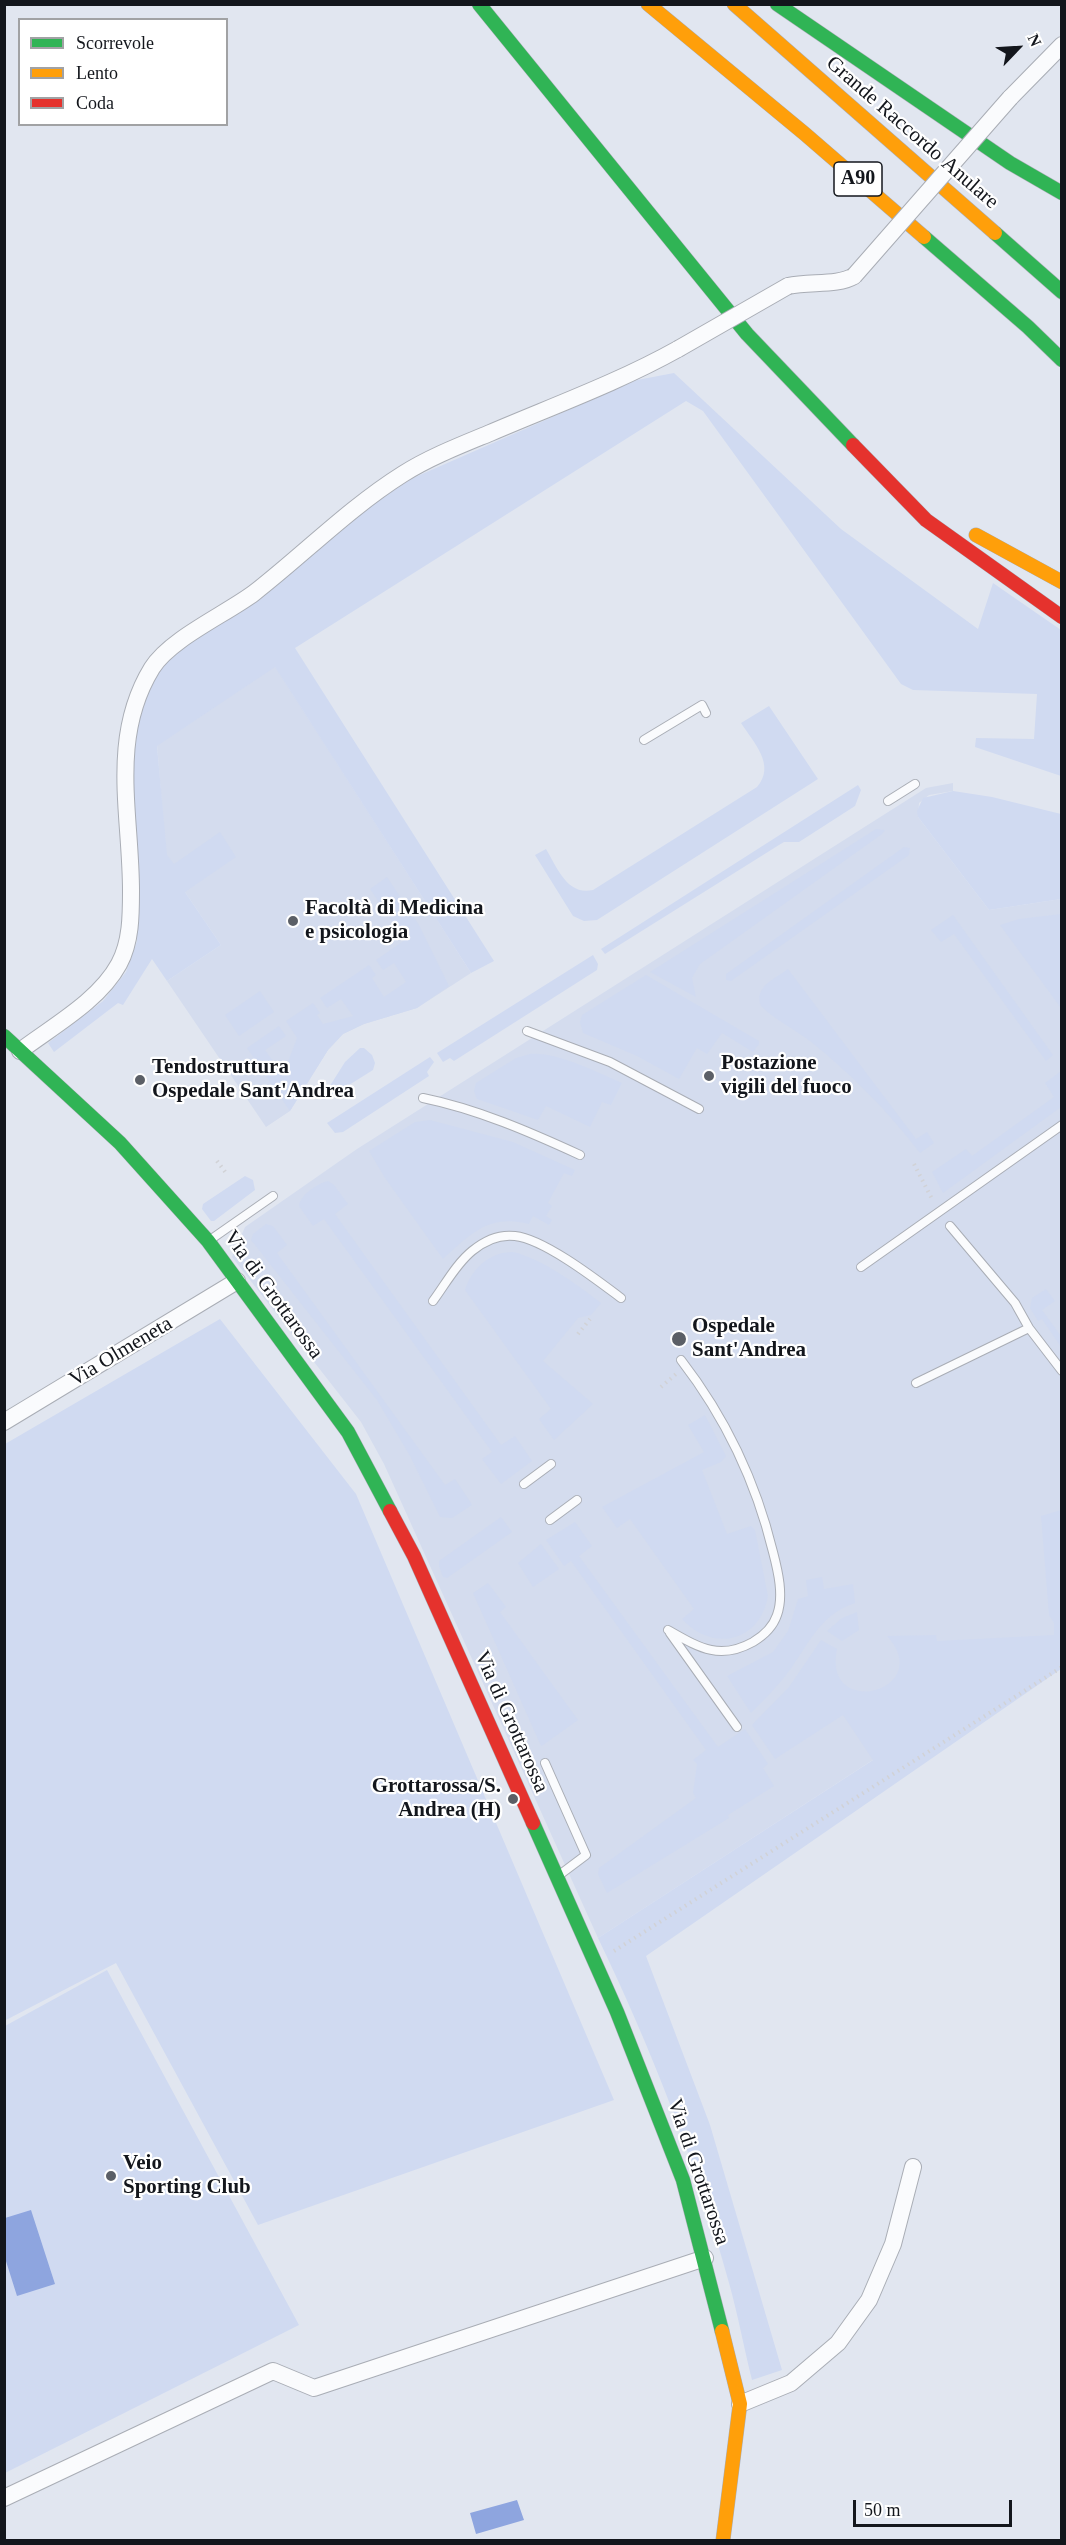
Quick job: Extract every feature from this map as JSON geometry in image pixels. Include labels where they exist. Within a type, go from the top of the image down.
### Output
[{"type":"main road","points":[[479,4],[747,334],[815,406],[926,520],[1062,616]]},
{"type":"main road","name":"A90","points":[[648,4],[814,142],[1028,327],[1062,360]]},
{"type":"main road","name":"Grande Raccordo Anulare","points":[[734,4],[1062,292]]},
{"type":"main road","points":[[777,4],[1010,163],[1062,193]]},
{"type":"main road","points":[[856,446],[922,496]]},
{"type":"main road","points":[[968,529],[1062,582]]},
{"type":"main road","name":"Via di Grottarossa","points":[[4,1036],[120,1143],[208,1242],[348,1432],[396,1517],[596,1963],[683,2180],[705,2258],[740,2404],[723,2541]]},
{"type":"street","points":[[20,1051],[99,989],[119,965],[125,951],[131,918],[131,897],[125,748],[139,693],[153,665],[179,642],[253,593],[362,503],[405,473],[455,448],[643,369],[788,286],[818,281],[843,282],[854,276],[1010,98],[1062,45]]},
{"type":"street","name":"Via Olmeneta","points":[[4,1422],[237,1281]]},
{"type":"street","points":[[740,2404],[791,2383],[838,2343],[869,2300],[893,2244],[913,2167]]},
{"type":"street","points":[[4,2498],[273,2371],[314,2388],[705,2258]]},
{"type":"lane","points":[[644,740],[702,705],[706,713]]},
{"type":"lane","points":[[888,801],[915,784]]},
{"type":"lane","points":[[527,1031],[610,1062],[699,1110]]},
{"type":"lane","points":[[423,1098],[448,1103],[534,1134],[580,1155]]},
{"type":"lane","points":[[861,1267],[1062,1125]]},
{"type":"lane","points":[[208,1242],[273,1196]]},
{"type":"lane","points":[[950,1226],[1015,1303],[1029,1328],[1062,1371]]},
{"type":"lane","points":[[433,1301],[472,1251],[486,1242],[506,1236],[523,1238],[540,1246],[575,1266],[621,1298]]},
{"type":"lane","points":[[916,1383],[1029,1328]]},
{"type":"lane","points":[[681,1360],[722,1422],[753,1485],[776,1566],[779,1603],[776,1617],[769,1629],[749,1644],[732,1650],[711,1651],[700,1648],[668,1630],[738,1726]]},
{"type":"lane","points":[[524,1484],[551,1464]]},
{"type":"lane","points":[[550,1520],[577,1500]]},
{"type":"lane","points":[[545,1763],[586,1855],[558,1876]]},
{"type":"path","points":[[217,1161],[226,1173]]},
{"type":"path","points":[[914,1164],[932,1199]]},
{"type":"path","points":[[578,1334],[590,1319]]},
{"type":"path","points":[[596,1963],[1062,1667]]},
{"type":"shaded area","points":[[674,373],[841,529],[978,629],[993,583],[1061,630],[1061,776],[975,747],[976,738],[1034,739],[1037,694],[913,690],[901,684],[703,411],[686,401],[295,648],[494,961],[471,973],[275,667],[157,746],[167,855],[174,864],[220,832],[236,857],[185,892],[221,945],[167,981],[152,959],[123,1005],[118,1003],[54,1052],[48,1043],[103,1001],[126,972],[137,941],[130,768],[134,734],[148,687],[166,659],[279,582],[374,503],[413,478],[637,380]]},
{"type":"shaded area","points":[[275,666],[471,973],[417,1008],[364,1024],[343,1034],[328,1050],[290,1111],[266,1127],[167,981],[221,945],[185,892],[173,864],[166,855],[157,745]]},
{"type":"shaded area","points":[[769,706],[818,779],[597,920],[584,921],[573,916],[535,855],[546,849],[570,884],[576,889],[593,890],[757,787],[762,779],[764,762],[757,746],[741,723]]},
{"type":"shaded area","name":"Ospedale Sant'Andrea","points":[[953,783],[953,791],[929,795],[919,803],[918,817],[989,910],[1061,899],[1061,1638],[598,1938],[384,1464],[361,1422],[232,1257],[245,1227],[357,1149],[926,788]]},
{"type":"shaded area","points":[[858,785],[861,790],[855,806],[799,842],[784,842],[605,954],[601,949]]},
{"type":"shaded area","points":[[953,791],[992,797],[1061,814],[1061,899],[989,910],[918,817],[917,811],[923,798]]},
{"type":"shaded area","points":[[876,829],[885,830],[700,964],[692,978],[696,997],[650,972]]},
{"type":"shaded area","points":[[904,847],[910,848],[909,855],[731,981],[726,980],[726,974]]},
{"type":"shaded area","points":[[387,877],[419,925],[449,986],[417,1008],[364,1024],[343,1034],[328,1050],[290,1111],[247,1048],[279,1026],[286,1036],[265,1050],[283,1075],[297,1038],[286,1021],[313,1003],[320,1013],[317,1015],[323,1024],[353,1016],[341,999],[327,1008],[320,998],[369,965],[376,975],[372,978],[384,997],[406,982],[394,963],[383,970],[376,960],[405,940],[370,889]]},
{"type":"shaded area","points":[[1062,914],[1061,1008],[1000,925],[1019,919]]},
{"type":"shaded area","points":[[953,915],[1053,1055],[1046,1061],[954,934],[941,942],[931,930]]},
{"type":"shaded area","points":[[593,955],[598,964],[597,970],[454,1061],[450,1058],[443,1062],[437,1053]]},
{"type":"shaded area","points":[[788,969],[916,1139],[927,1132],[934,1143],[920,1153],[882,1108],[840,1067],[810,1041],[761,1006],[759,999],[763,988]]},
{"type":"shaded area","points":[[646,975],[759,1041],[759,1044],[753,1052],[722,1033],[707,1054],[697,1048],[679,1079],[637,1056],[583,1033],[580,1022],[582,1015]]},
{"type":"shaded area","points":[[260,991],[274,1012],[239,1036],[225,1015]]},
{"type":"shaded area","points":[[360,1048],[364,1048],[372,1055],[375,1063],[373,1070],[325,1100],[321,1100],[345,1062]]},
{"type":"shaded area","points":[[530,1054],[565,1059],[622,1083],[611,1105],[602,1102],[590,1127],[546,1106],[538,1120],[477,1099],[474,1091],[476,1083],[516,1058]]},
{"type":"shaded area","points":[[430,1057],[434,1062],[427,1072],[429,1076],[343,1132],[335,1133],[327,1123]]},
{"type":"shaded area","points":[[1061,1071],[1061,1107],[943,1193],[932,1172],[966,1149],[972,1156],[1054,1097],[1045,1083]]},
{"type":"shaded area","points":[[430,1120],[513,1142],[575,1170],[572,1176],[564,1173],[548,1203],[552,1206],[546,1216],[552,1220],[549,1225],[533,1216],[529,1224],[502,1222],[491,1224],[472,1234],[443,1259],[385,1178],[369,1151],[415,1122]]},
{"type":"shaded area","points":[[245,1176],[253,1180],[255,1190],[211,1221],[202,1209],[203,1204]]},
{"type":"shaded area","points":[[328,1181],[334,1185],[348,1204],[335,1214],[501,1445],[515,1436],[532,1461],[501,1484],[482,1459],[492,1452],[324,1219],[313,1226],[299,1206],[310,1190]]},
{"type":"shaded area","points":[[266,1224],[273,1226],[287,1245],[277,1253],[445,1485],[455,1479],[472,1505],[452,1518],[440,1517],[410,1456],[377,1400],[251,1240],[253,1234]]},
{"type":"shaded area","points":[[513,1252],[547,1266],[601,1303],[591,1315],[578,1318],[543,1361],[593,1404],[554,1440],[539,1419],[551,1409],[465,1290],[472,1275],[483,1263],[497,1255]]},
{"type":"shaded area","points":[[1046,1289],[1055,1301],[1042,1310],[1061,1336],[1061,1347],[1042,1319],[1038,1321],[1030,1308],[1032,1298]]},
{"type":"shaded area","points":[[220,1319],[356,1494],[614,2100],[258,2225],[116,1963],[4,2021],[5,1444]]},
{"type":"shaded area","points":[[705,1415],[726,1456],[721,1462],[702,1470],[727,1534],[751,1526],[755,1530],[768,1596],[756,1624],[734,1638],[721,1639],[707,1636],[694,1630],[682,1619],[694,1609],[630,1519],[617,1528],[602,1507],[704,1452],[688,1425]]},
{"type":"shaded area","points":[[1061,1510],[1061,1669],[646,1956],[710,2125],[782,2370],[752,2380],[729,2283],[687,2151],[654,2064],[598,1938],[873,1760],[843,1715],[775,1759],[752,1725],[789,1687],[821,1640],[837,1649],[837,1671],[846,1685],[859,1691],[875,1690],[889,1683],[898,1671],[899,1655],[887,1636],[936,1635],[937,1641],[1054,1635],[1054,1623],[1049,1615],[1041,1516]]},
{"type":"shaded area","points":[[501,1517],[512,1532],[447,1578],[443,1577],[439,1561]]},
{"type":"shaded area","points":[[575,1522],[592,1546],[579,1556],[718,1747],[745,1729],[768,1764],[763,1768],[774,1786],[728,1815],[729,1818],[607,1893],[598,1874],[599,1868],[696,1798],[693,1793],[697,1764],[693,1760],[706,1750],[571,1561],[564,1566],[546,1540]]},
{"type":"shaded area","points":[[541,1544],[559,1569],[533,1587],[518,1563]]},
{"type":"shaded area","points":[[822,1577],[824,1589],[853,1584],[855,1603],[831,1616],[821,1625],[783,1679],[751,1713],[727,1676],[773,1652],[788,1631],[798,1599],[808,1596],[806,1580]]},
{"type":"shaded area","points":[[488,1583],[506,1607],[500,1612],[578,1720],[541,1746],[473,1593]]},
{"type":"shaded area","points":[[857,1612],[859,1630],[842,1641],[827,1631],[842,1618]]},
{"type":"shaded area","name":"Veio Sporting Club","points":[[107,1970],[299,2325],[5,2473],[5,2026]]},
{"type":"water","points":[[31,2210],[55,2284],[17,2296],[5,2258],[5,2218]]},
{"type":"water","points":[[517,2500],[524,2520],[476,2534],[470,2513]]},
{"type":"traffic: fast","points":[[479,4],[747,334],[853,445]]},
{"type":"traffic: fast","points":[[777,4],[1010,163],[1062,193]]},
{"type":"traffic: fast","points":[[995,233],[1062,292]]},
{"type":"traffic: fast","points":[[924,237],[1028,327],[1062,360]]},
{"type":"traffic: fast","points":[[4,1036],[120,1143],[208,1241],[348,1432],[390,1511]]},
{"type":"traffic: fast","points":[[533,1823],[617,2012],[683,2180],[722,2331]]},
{"type":"traffic: slow","points":[[648,4],[805,134],[924,237]]},
{"type":"traffic: slow","points":[[734,4],[995,233]]},
{"type":"traffic: slow","points":[[976,535],[1062,582]]},
{"type":"traffic: slow","points":[[722,2331],[740,2404],[723,2540]]},
{"type":"traffic: jam","points":[[853,445],[926,520],[1062,617]]},
{"type":"traffic: jam","points":[[390,1511],[414,1556],[533,1823]]},
{"type":"place","name":"Facoltà di Medicina e psicologia","points":[[293,921]]},
{"type":"place","name":"Postazione vigili del fuoco","points":[[709,1076]]},
{"type":"place","name":"Tendostruttura Ospedale Sant'Andrea","points":[[140,1080]]},
{"type":"place","name":"Ospedale Sant'Andrea","points":[[679,1339]]},
{"type":"place","name":"Grottarossa/S. Andrea (H)","points":[[513,1799]]},
{"type":"place","name":"Veio Sporting Club","points":[[111,2176]]}]
